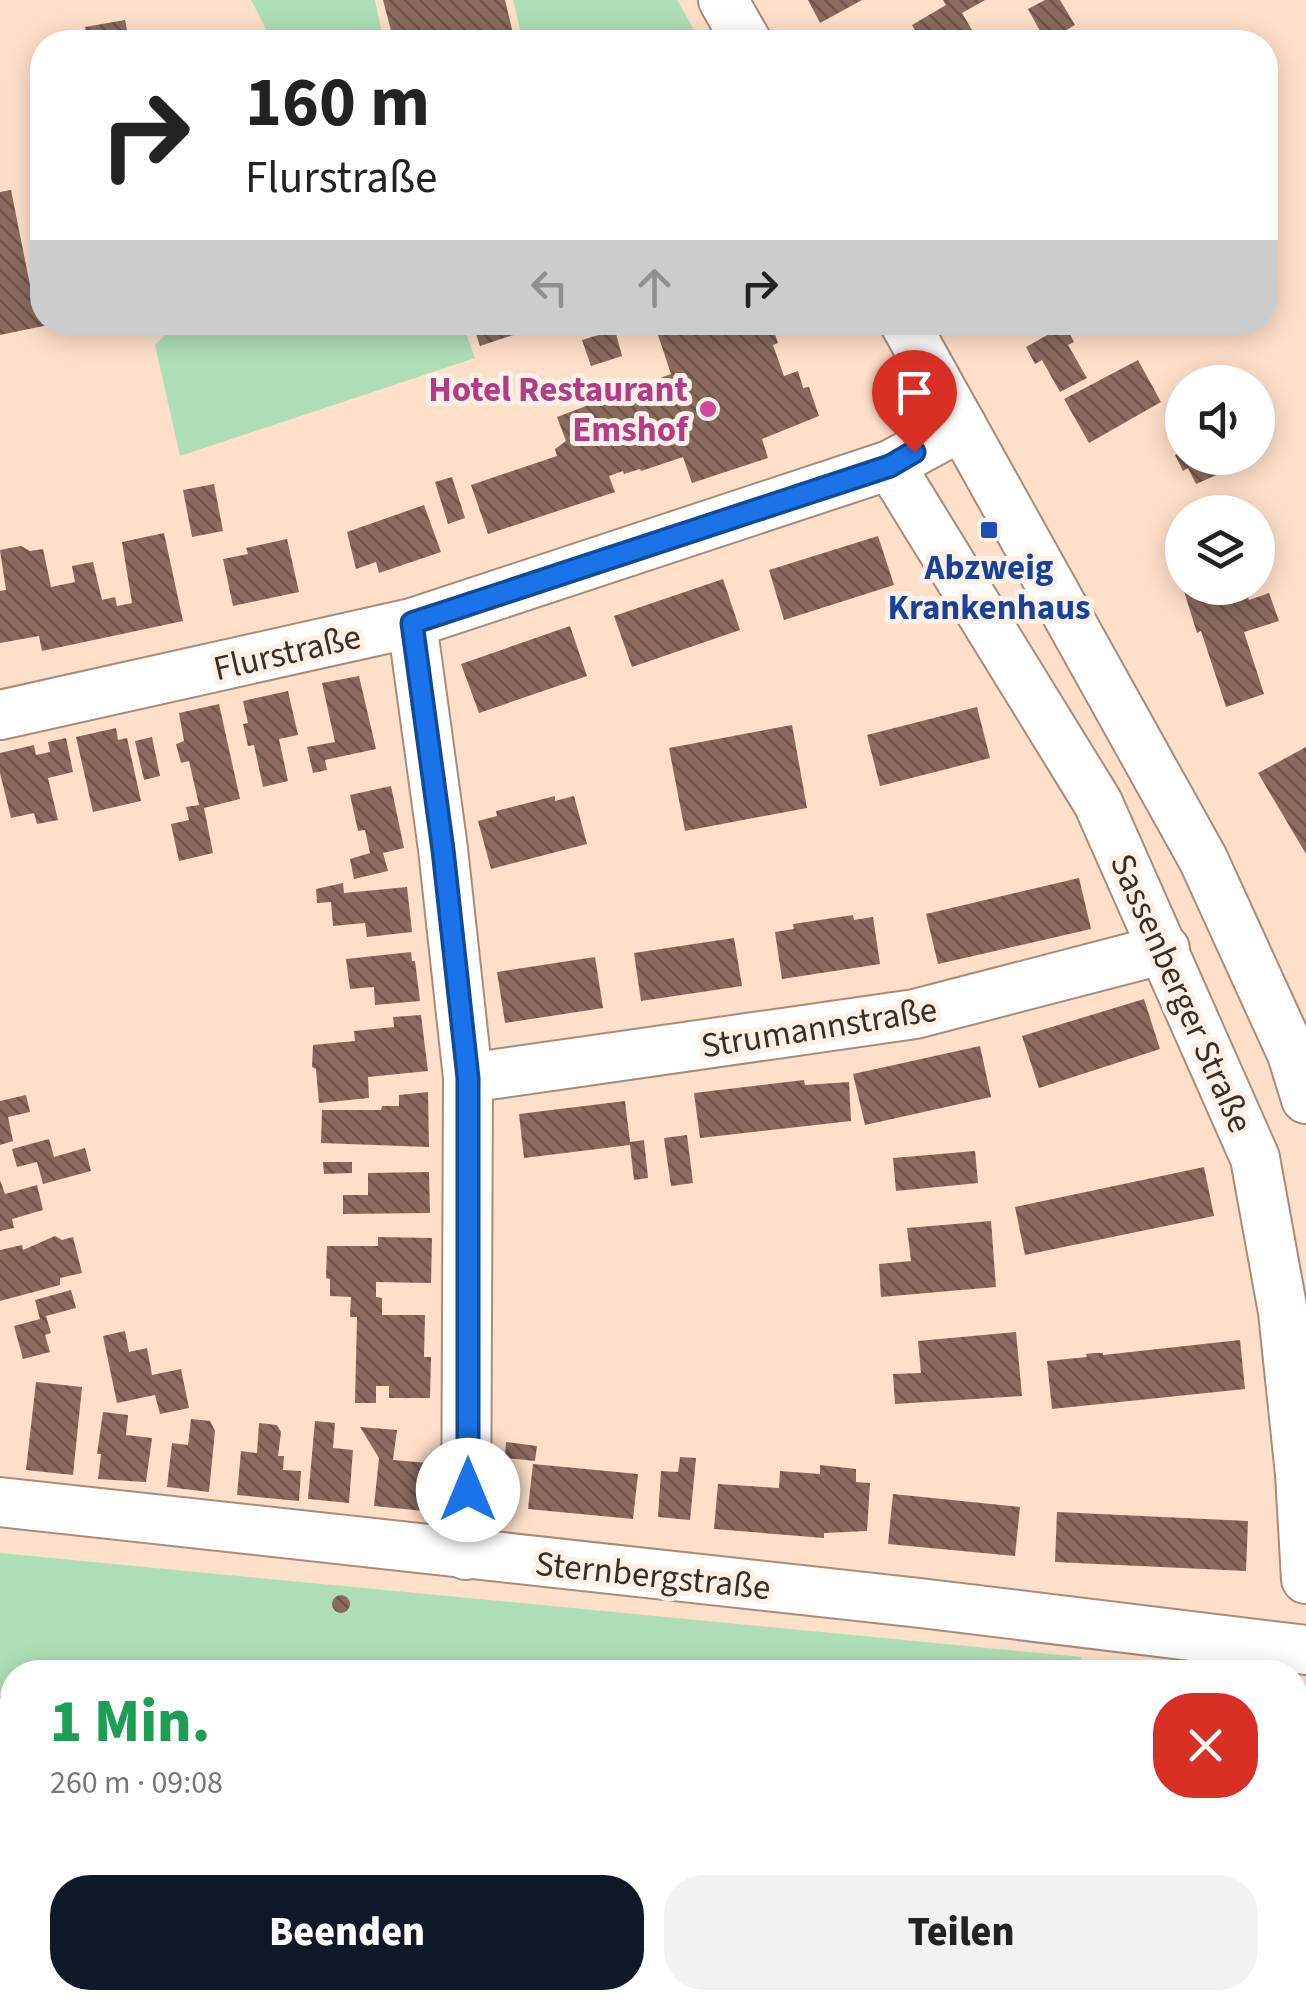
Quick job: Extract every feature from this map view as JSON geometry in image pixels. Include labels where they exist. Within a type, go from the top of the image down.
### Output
[{"type":"street","points":[[722,0],[740,30]]},
{"type":"street","name":"Sassenberger Straße","points":[[911,335],[1203,859],[1292,1054],[1306,1098]]},
{"type":"street","name":"Flurstraße","points":[[0,715],[412,623],[890,466],[962,426]]},
{"type":"street","name":"Sassenberger Straße","points":[[890,466],[1098,803],[1255,1158],[1285,1326],[1306,1579]]},
{"type":"street","points":[[412,623],[443,850],[468,1078],[466,1556]]},
{"type":"street","name":"Strumannstraße","points":[[468,1078],[916,1014],[1165,950]]},
{"type":"street","name":"Sternbergstraße","points":[[0,1502],[920,1603],[1306,1650]]},
{"type":"green space","points":[[251,0],[375,0],[381,30],[267,30]]},
{"type":"green space","points":[[513,0],[677,0],[694,30],[520,30]]},
{"type":"green space","points":[[165,335],[467,335],[475,358],[180,456],[155,345]]},
{"type":"green space","points":[[0,1553],[1082,1660],[0,1660]]},
{"type":"building","points":[[383,0],[505,0],[512,30],[391,30]]},
{"type":"building","points":[[808,0],[862,0],[820,23]]},
{"type":"building","points":[[943,0],[985,0],[962,13],[972,30],[915,30],[912,25],[946,5]]},
{"type":"building","points":[[1045,0],[1060,0],[1075,25],[1066,30],[1039,30],[1028,9]]},
{"type":"building","points":[[125,20],[127,30],[86,30],[85,27]]},
{"type":"building","points":[[11,190],[30,285],[30,329],[0,335],[0,192]]},
{"type":"building","points":[[476,335],[513,335],[480,346]]},
{"type":"building","points":[[616,335],[622,356],[591,366],[582,340]]},
{"type":"building","name":"Hotel Restaurant Emshof","points":[[658,335],[775,335],[778,343],[773,345],[784,376],[798,371],[803,388],[809,387],[819,416],[762,439],[768,458],[692,483],[683,457],[641,471],[623,471],[609,476],[615,492],[488,534],[471,485],[557,456],[555,449],[566,441],[557,417],[671,374]]},
{"type":"building","points":[[1047,335],[1070,335],[1074,342],[1068,345],[1087,378],[1060,392],[1042,360],[1035,364],[1026,347]]},
{"type":"building","points":[[1138,360],[1161,402],[1089,443],[1064,399]]},
{"type":"building","points":[[1192,475],[1217,475],[1196,484]]},
{"type":"building","points":[[452,477],[465,518],[448,524],[435,482]]},
{"type":"building","points":[[214,484],[223,531],[192,537],[183,490]]},
{"type":"building","points":[[424,505],[441,552],[379,573],[376,562],[356,569],[347,532]]},
{"type":"building","points":[[164,533],[183,621],[42,651],[39,636],[0,643],[0,591],[6,590],[0,550],[21,546],[30,551],[43,549],[51,587],[75,582],[72,566],[93,562],[102,600],[115,597],[117,606],[132,603],[122,542]]},
{"type":"building","points":[[878,536],[894,585],[784,620],[769,570]]},
{"type":"building","points":[[287,539],[299,592],[233,606],[223,559],[248,554],[246,548]]},
{"type":"building","points":[[723,579],[740,630],[632,667],[614,616]]},
{"type":"building","points":[[1188,605],[1273,605],[1279,621],[1244,632],[1264,694],[1226,707],[1201,631],[1197,633]]},
{"type":"building","points":[[570,626],[587,676],[479,713],[461,664]]},
{"type":"building","points":[[359,676],[376,749],[325,760],[327,770],[313,773],[307,747],[335,742],[322,683]]},
{"type":"building","points":[[288,691],[298,735],[279,739],[288,781],[263,787],[254,745],[248,746],[243,701]]},
{"type":"building","points":[[219,704],[240,799],[204,808],[213,853],[179,861],[171,824],[189,820],[186,807],[199,805],[189,761],[181,763],[176,744],[184,741],[179,713]]},
{"type":"building","points":[[977,707],[990,758],[880,786],[867,735]]},
{"type":"building","points":[[792,725],[807,808],[685,831],[669,748]]},
{"type":"building","points":[[116,728],[118,740],[127,738],[141,801],[93,812],[76,737]]},
{"type":"building","points":[[152,737],[160,776],[144,780],[135,741]]},
{"type":"building","points":[[66,738],[73,772],[48,778],[58,820],[37,824],[34,813],[11,818],[0,773],[0,753],[34,745],[36,755],[50,752],[48,742]]},
{"type":"building","points":[[1306,747],[1306,854],[1258,773]]},
{"type":"building","points":[[391,786],[404,848],[383,853],[388,871],[354,879],[350,859],[370,853],[365,830],[358,831],[350,795]]},
{"type":"building","points":[[555,796],[555,801],[574,796],[587,844],[491,869],[478,821],[497,816],[496,811]]},
{"type":"building","points":[[1079,878],[1091,929],[938,964],[926,914]]},
{"type":"building","points":[[343,883],[344,893],[407,887],[412,932],[367,937],[365,923],[333,926],[331,902],[317,903],[316,889]]},
{"type":"building","points":[[853,915],[854,920],[873,917],[880,964],[782,979],[775,932],[794,929],[793,924]]},
{"type":"building","points":[[734,938],[742,986],[641,1001],[634,953]]},
{"type":"building","points":[[411,952],[420,1001],[375,1005],[374,987],[350,989],[346,959]]},
{"type":"building","points":[[595,957],[603,1008],[505,1023],[497,972]]},
{"type":"building","points":[[1144,999],[1160,1049],[1039,1088],[1022,1036]]},
{"type":"building","points":[[421,1015],[428,1071],[368,1077],[369,1098],[319,1103],[316,1069],[312,1067],[313,1045],[355,1041],[354,1031],[394,1027],[393,1017]]},
{"type":"building","points":[[980,1046],[991,1097],[865,1125],[853,1074]]},
{"type":"building","points":[[804,1080],[805,1085],[849,1082],[851,1121],[700,1138],[694,1093]]},
{"type":"building","points":[[428,1092],[429,1147],[321,1143],[322,1110],[381,1110],[382,1106],[399,1106],[399,1095]]},
{"type":"building","points":[[26,1095],[30,1112],[8,1117],[13,1141],[0,1145],[0,1101]]},
{"type":"building","points":[[625,1101],[630,1142],[644,1140],[648,1178],[634,1180],[630,1145],[524,1158],[519,1114]]},
{"type":"building","points":[[687,1135],[693,1183],[671,1186],[664,1138]]},
{"type":"building","points":[[49,1139],[54,1157],[85,1148],[91,1171],[43,1184],[37,1162],[17,1167],[12,1149]]},
{"type":"building","points":[[975,1151],[978,1183],[896,1191],[893,1158]]},
{"type":"building","points":[[323,1162],[352,1162],[352,1173],[324,1174]]},
{"type":"building","points":[[1204,1167],[1214,1216],[1025,1255],[1015,1207]]},
{"type":"building","points":[[429,1172],[430,1213],[343,1214],[343,1195],[368,1195],[368,1173]]},
{"type":"building","points":[[0,1180],[5,1194],[37,1185],[43,1210],[12,1219],[14,1228],[0,1231]]},
{"type":"building","points":[[991,1221],[996,1287],[881,1297],[879,1264],[911,1261],[907,1228]]},
{"type":"building","points":[[55,1236],[62,1240],[73,1237],[82,1273],[60,1278],[60,1285],[0,1301],[0,1250],[22,1245],[23,1250]]},
{"type":"building","points":[[378,1237],[432,1238],[431,1283],[376,1282],[376,1297],[382,1298],[382,1315],[425,1315],[424,1357],[431,1357],[430,1398],[389,1398],[389,1386],[376,1386],[376,1403],[355,1403],[357,1317],[350,1317],[351,1297],[330,1296],[327,1246],[378,1246]]},
{"type":"building","points":[[71,1290],[76,1308],[46,1316],[51,1333],[45,1335],[50,1352],[23,1359],[14,1326],[40,1319],[35,1300]]},
{"type":"building","points":[[125,1331],[129,1352],[147,1348],[152,1375],[181,1369],[189,1408],[160,1414],[155,1395],[117,1403],[103,1336]]},
{"type":"building","points":[[1016,1332],[1022,1396],[895,1404],[893,1374],[921,1373],[918,1341]]},
{"type":"building","points":[[1240,1340],[1245,1389],[1052,1409],[1047,1361]]},
{"type":"building","points":[[36,1382],[82,1387],[73,1475],[26,1470]]},
{"type":"building","points":[[103,1412],[128,1415],[126,1435],[152,1438],[146,1482],[98,1479]]},
{"type":"building","points":[[191,1419],[210,1421],[215,1431],[209,1492],[167,1487],[172,1443],[188,1445]]},
{"type":"building","points":[[315,1421],[335,1423],[333,1448],[353,1450],[349,1503],[308,1499]]},
{"type":"building","points":[[259,1423],[277,1425],[281,1432],[278,1456],[284,1456],[283,1470],[301,1471],[299,1501],[237,1495],[241,1451],[257,1453]]},
{"type":"building","points":[[360,1427],[397,1430],[393,1460],[429,1463],[427,1485],[432,1489],[430,1504],[424,1511],[374,1506],[379,1458]]},
{"type":"building","points":[[506,1442],[537,1446],[535,1461],[505,1458]]},
{"type":"building","points":[[680,1457],[696,1458],[690,1520],[658,1517],[661,1471],[678,1472]]},
{"type":"building","points":[[533,1464],[638,1474],[633,1519],[528,1509]]},
{"type":"building","points":[[820,1465],[856,1469],[856,1482],[870,1483],[867,1531],[824,1533],[824,1538],[714,1529],[718,1484],[779,1488],[780,1471],[820,1474]]},
{"type":"building","points":[[893,1494],[1020,1507],[1015,1556],[888,1544]]},
{"type":"building","points":[[1057,1512],[1248,1521],[1246,1571],[1055,1562]]},
{"type":"building","points":[[341,1595],[348,1597],[348,1611],[341,1613],[334,1611],[332,1604],[334,1597]]},
{"type":"place","name":"Hotel Restaurant Emshof","points":[[708,409]]},
{"type":"place","name":"Abzweig Krankenhaus","points":[[989,530]]},
{"type":"route","points":[[468,1490],[468,1078],[443,850],[412,623],[890,466],[914,452]]}]
